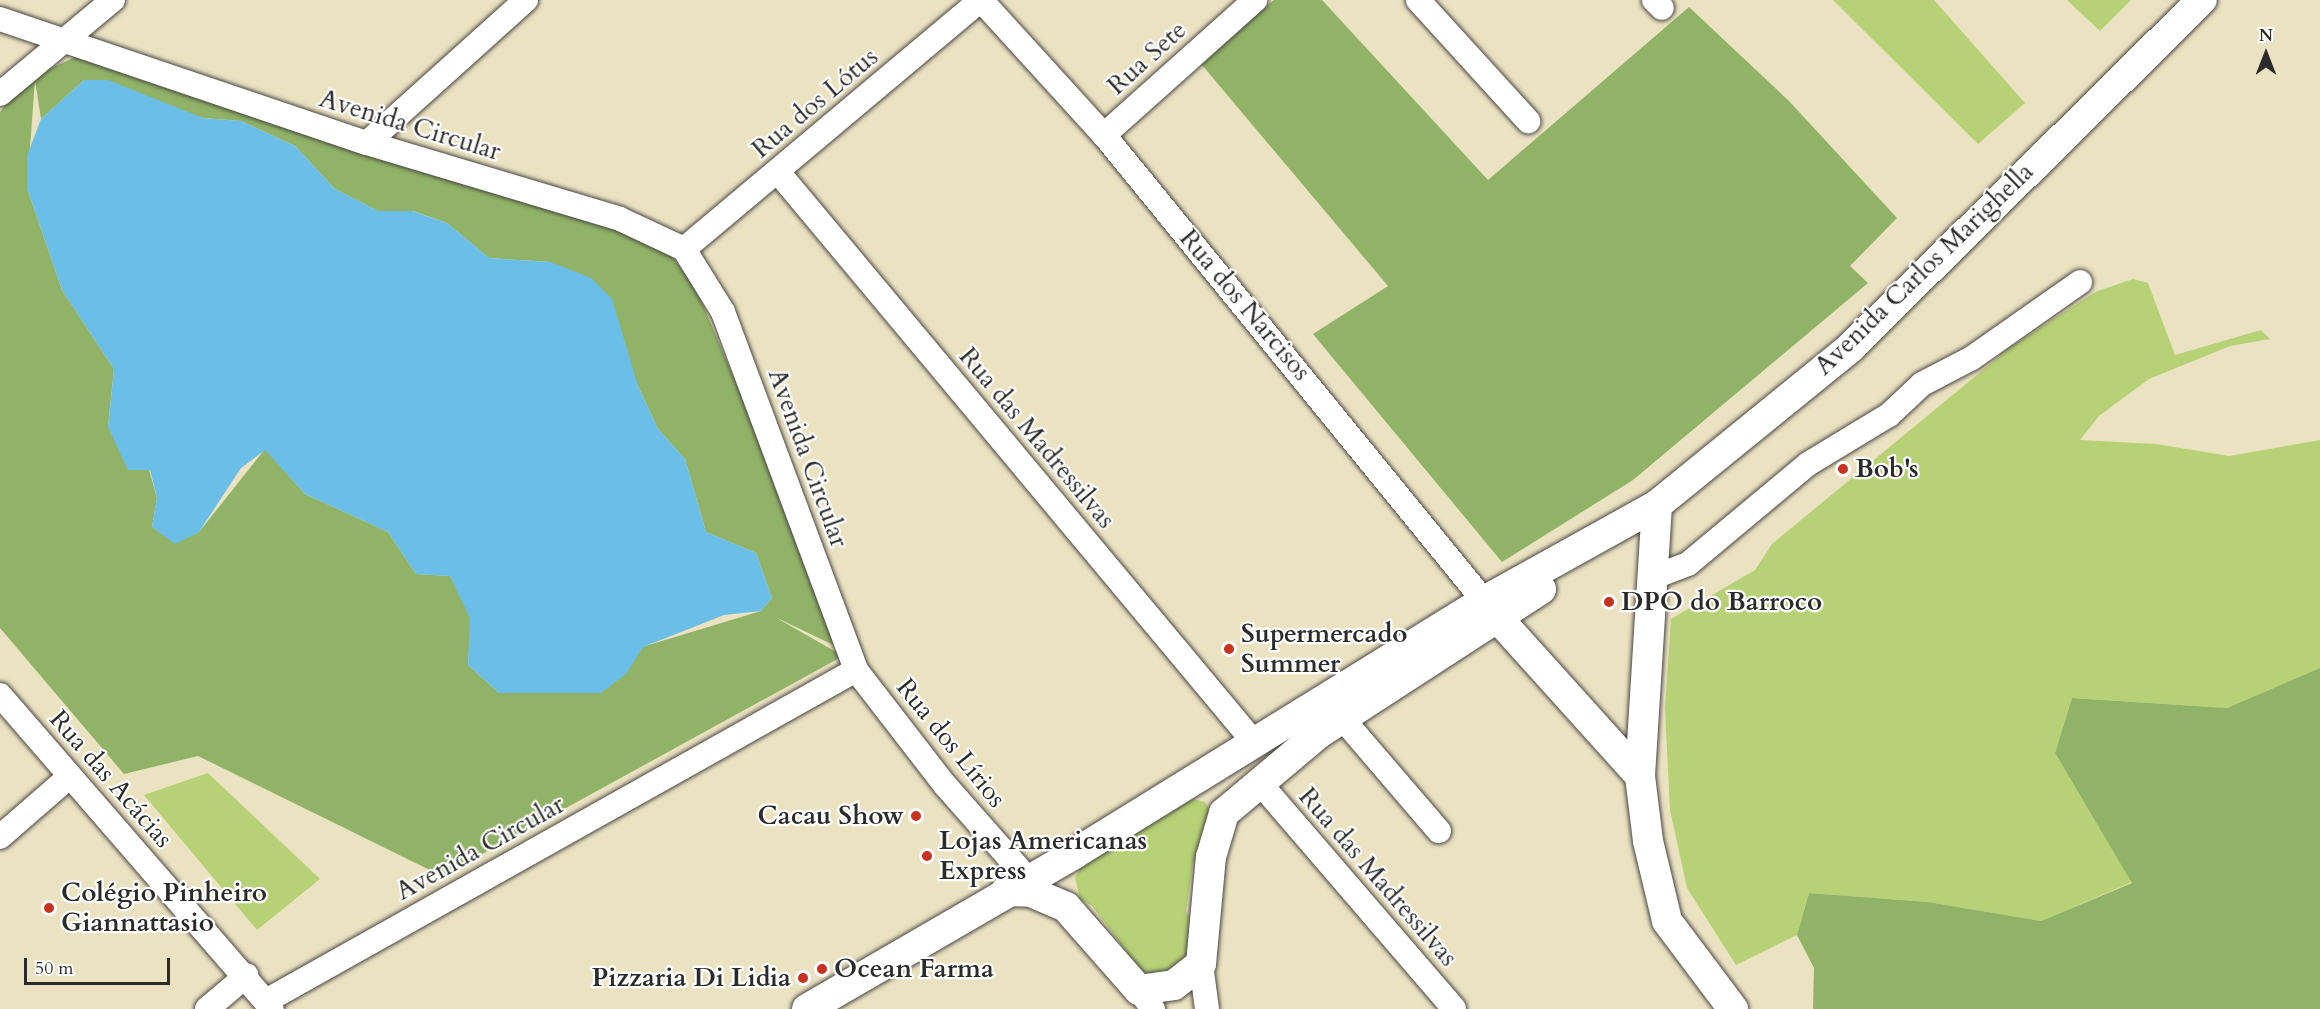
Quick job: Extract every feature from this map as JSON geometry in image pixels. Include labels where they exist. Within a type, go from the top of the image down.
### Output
[{"type":"main road","name":"Avenida Carlos Marighella","points":[[807,1009],[1017,885],[1074,854],[1252,740],[1489,610],[1657,505],[1850,348],[2202,0]]},
{"type":"main road","points":[[1657,505],[1640,776],[1654,878],[1667,921],[1733,1009]]},
{"type":"main road","name":"Avenida Carlos Marighella","points":[[1224,813],[1259,782],[1342,718],[1489,610]]},
{"type":"main road","points":[[1489,610],[1640,776]]},
{"type":"main road","points":[[1017,885],[1066,907],[1146,999],[1174,985],[1201,964],[1211,857],[1224,813],[1216,790],[1193,778]]},
{"type":"main road","points":[[1066,907],[1074,854]]},
{"type":"street","points":[[0,94],[67,42],[114,0]]},
{"type":"street","points":[[367,142],[526,0]]},
{"type":"street","name":"Rua dos Narcisos","points":[[981,0],[1104,135],[1489,610]]},
{"type":"street","name":"Rua dos Lótus","points":[[684,249],[981,0]]},
{"type":"street","name":"Rua Sete","points":[[1104,135],[1255,0]]},
{"type":"street","points":[[1418,0],[1528,121]]},
{"type":"street","name":"Avenida Circular","points":[[0,19],[367,142],[620,219],[684,249],[723,312],[856,670],[269,1005]]},
{"type":"street","name":"Rua das Madressilvas","points":[[778,172],[1252,740]]},
{"type":"street","points":[[1653,577],[1688,564],[1808,464],[1889,415],[1922,384],[1972,358],[2080,282]]},
{"type":"street","name":"Rua dos Lírios","points":[[856,670],[945,785],[1017,885]]},
{"type":"street","name":"Rua das Acácias","points":[[0,695],[69,777],[247,975],[269,1005]]},
{"type":"street","points":[[1342,718],[1439,831]]},
{"type":"street","points":[[0,837],[69,777]]},
{"type":"street","name":"Rua das Madressilvas","points":[[1259,782],[1454,1009]]},
{"type":"street","points":[[1201,964],[1207,1009]]},
{"type":"street","points":[[207,1009],[247,975]]},
{"type":"green space","points":[[1274,0],[1322,0],[1488,180],[1689,7],[1789,101],[1897,218],[1850,266],[1868,283],[1633,480],[1502,562],[1313,334],[1388,286],[1197,59]]},
{"type":"green space","points":[[1833,0],[1934,0],[2025,103],[1978,144]]},
{"type":"green space","points":[[2067,0],[2131,0],[2100,31]]},
{"type":"green space","points":[[84,53],[653,233],[695,286],[850,653],[775,617],[843,656],[442,876],[198,756],[124,774],[0,628],[0,112],[36,63],[36,75]],"holes":[[[35,80],[41,119],[84,80],[203,118],[241,121],[295,146],[335,189],[378,211],[413,211],[447,223],[489,258],[550,262],[638,386],[658,429],[685,459],[706,532],[756,553],[772,598],[761,611],[642,647],[601,693],[499,693],[468,665],[471,618],[450,576],[416,574],[388,532],[305,494],[265,449],[199,532],[175,543],[152,527],[157,498],[149,470],[108,427],[114,369],[62,290],[27,188]]]},
{"type":"green space","points":[[2133,279],[2148,283],[2175,355],[2261,330],[2270,339],[2230,346],[2149,379],[2099,416],[2080,440],[2156,444],[2229,456],[2320,440],[2320,668],[2227,708],[2072,698],[2055,753],[2132,882],[2041,921],[1928,902],[1809,893],[1797,935],[1736,965],[1687,888],[1670,810],[1665,709],[1671,619],[1755,570],[1772,544],[2012,346],[2095,292]]},
{"type":"green space","points":[[2320,668],[2320,1009],[1813,1009],[1814,968],[1797,935],[1809,893],[1928,902],[2041,921],[2132,883],[2055,753],[2072,698],[2227,708]]},
{"type":"green space","points":[[208,773],[320,879],[257,930],[144,795]]},
{"type":"green space","points":[[1189,798],[1205,802],[1212,814],[1204,853],[1193,863],[1186,911],[1195,927],[1188,958],[1168,971],[1147,973],[1129,964],[1127,952],[1092,906],[1080,899],[1075,878],[1082,865]]},
{"type":"water","points":[[84,80],[108,80],[203,118],[241,121],[295,146],[335,189],[378,211],[412,211],[447,223],[489,258],[550,262],[591,278],[612,299],[638,386],[658,429],[685,459],[706,532],[756,553],[772,598],[761,611],[724,615],[643,647],[626,674],[601,693],[499,693],[468,665],[470,618],[450,576],[416,574],[388,532],[305,494],[265,450],[241,468],[199,532],[175,544],[152,527],[157,498],[150,470],[128,470],[108,427],[114,369],[62,290],[27,188],[27,156],[41,119]]},
{"type":"place","name":"Bob's","points":[[1843,469]]},
{"type":"place","name":"DPO do Barroco","points":[[1609,602]]},
{"type":"place","name":"Supermercado Summer","points":[[1229,649]]},
{"type":"place","name":"Cacau Show","points":[[916,816]]},
{"type":"place","name":"Lojas Americanas Express","points":[[927,856]]},
{"type":"place","name":"Colégio Pinheiro Giannattasio","points":[[49,908]]},
{"type":"place","name":"Ocean Farma","points":[[822,969]]},
{"type":"place","name":"Pizzaria Di Lidia","points":[[803,978]]}]
